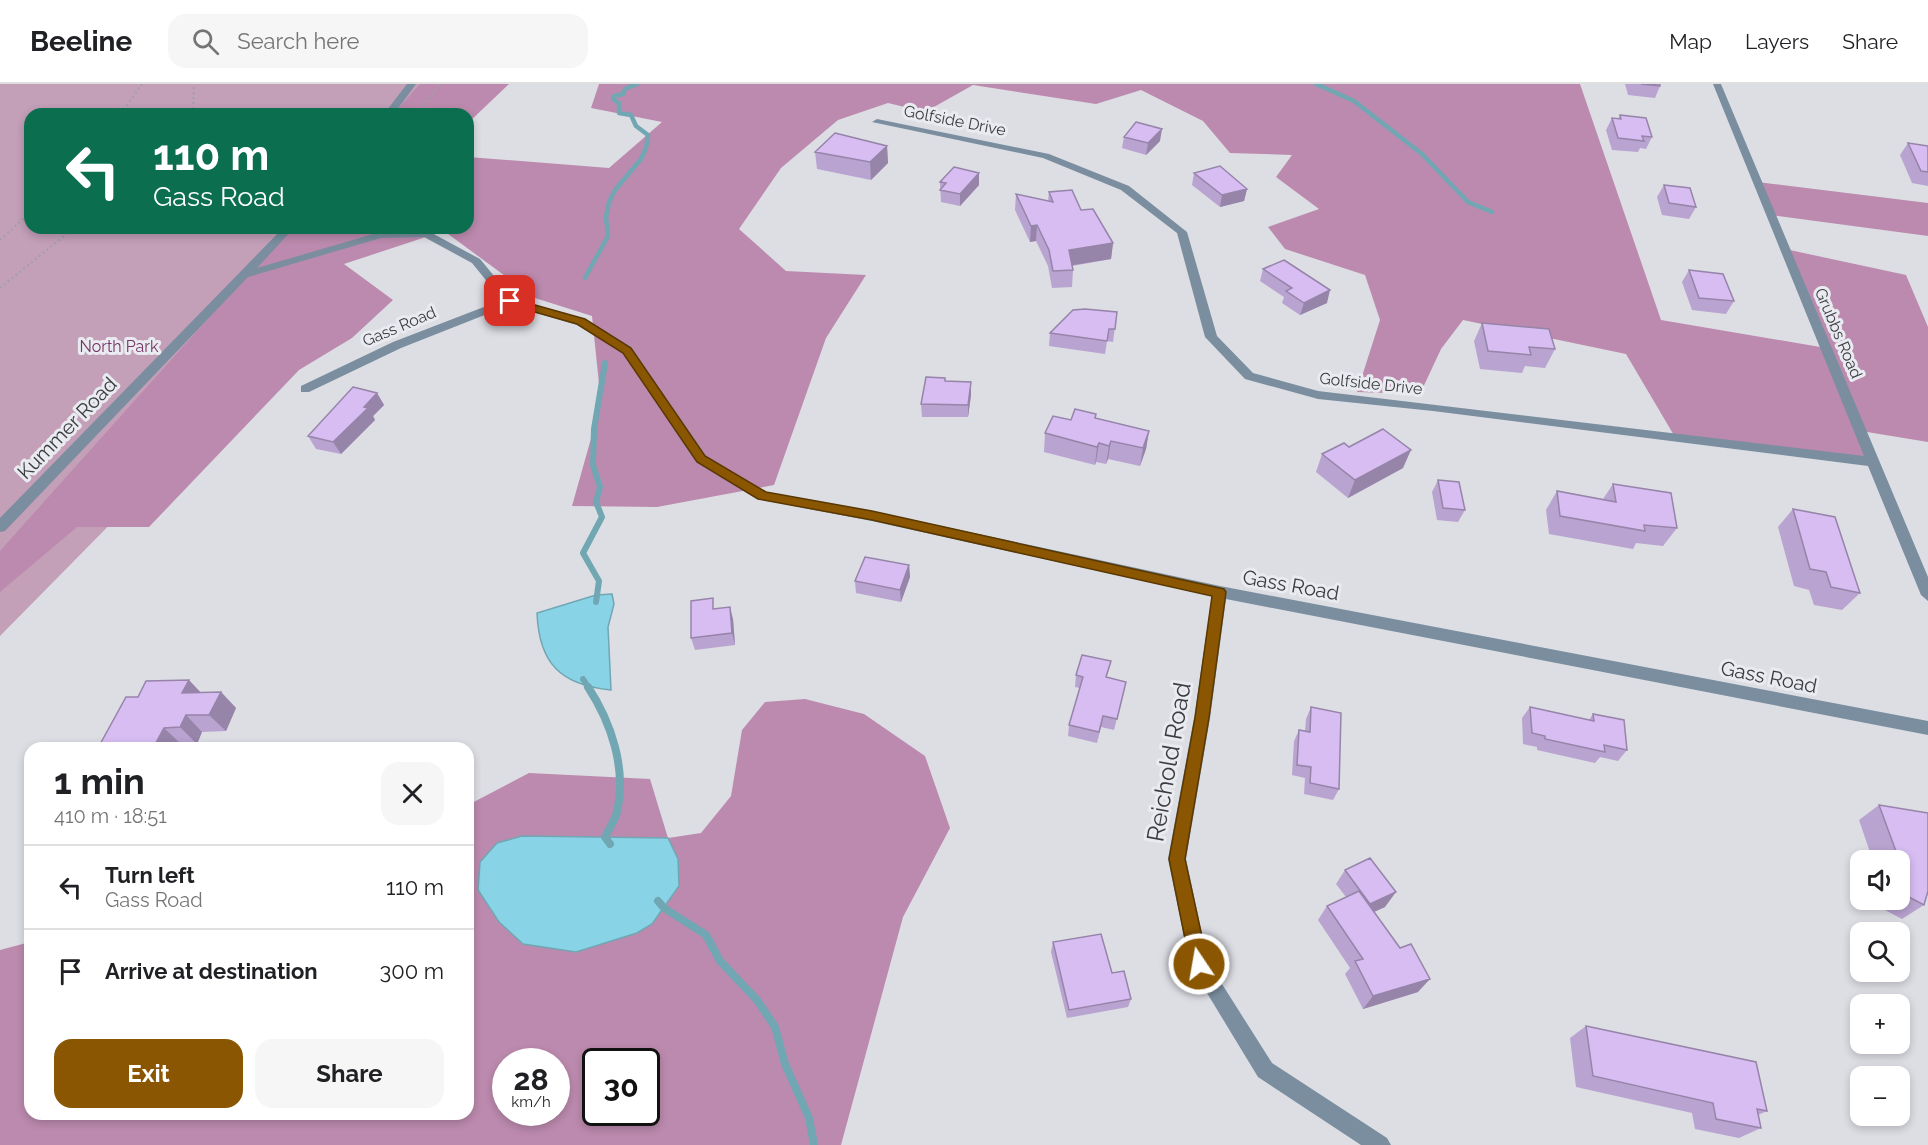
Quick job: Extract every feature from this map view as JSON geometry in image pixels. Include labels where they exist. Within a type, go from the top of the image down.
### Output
[{"type":"street","points":[[394,108],[412,84]]},
{"type":"street","name":"Grubbs Road","points":[[1717,84],[1928,595]]},
{"type":"street","name":"Golfside Drive","points":[[877,122],[1046,156],[1125,188],[1182,232],[1211,337],[1249,376],[1318,395],[1434,406],[1874,462]]},
{"type":"street","name":"Kummer Road","points":[[0,527],[247,274],[283,234]]},
{"type":"street","points":[[247,274],[380,235],[426,234],[476,261],[510,301]]},
{"type":"street","name":"Gass Road","points":[[305,389],[397,345],[510,301],[581,322],[627,350],[701,459],[762,496],[872,516],[1220,592],[1928,728]]},
{"type":"street","name":"Reichold Road","points":[[1220,592],[1202,718],[1177,859],[1199,964],[1265,1070],[1380,1145]]},
{"type":"path","points":[[125,108],[142,84]]},
{"type":"path","points":[[193,108],[194,84]]},
{"type":"path","points":[[422,108],[440,84]]},
{"type":"path","points":[[0,240],[24,218]]},
{"type":"path","points":[[0,288],[67,234]]},
{"type":"green space","name":"North Park","points":[[0,84],[479,84],[452,108],[24,108],[24,234],[376,234],[284,256],[347,284],[0,636]]},
{"type":"shaded area","points":[[420,84],[509,84],[474,117],[474,108],[398,108]]},
{"type":"shaded area","points":[[599,84],[1580,84],[1661,320],[1826,348],[1785,249],[1906,275],[1928,327],[1928,442],[1861,431],[1873,462],[1675,437],[1626,354],[1463,320],[1441,349],[1420,394],[1357,392],[1380,320],[1365,275],[1285,249],[1268,227],[1319,209],[1276,177],[1292,155],[1230,153],[1203,121],[1141,90],[1096,104],[973,85],[925,112],[888,103],[838,120],[781,168],[739,229],[786,271],[866,275],[826,338],[774,485],[657,507],[572,506],[601,403],[592,316],[535,298],[448,234],[474,234],[474,157],[609,168],[662,122],[591,108]]},
{"type":"shaded area","points":[[1757,182],[1928,203],[1928,236],[1771,215]]},
{"type":"shaded area","points":[[284,234],[435,234],[344,264],[393,300],[352,338],[299,370],[149,527],[77,527],[0,592],[0,551]]},
{"type":"shaded area","points":[[805,699],[864,714],[925,756],[950,828],[903,917],[841,1145],[0,1145],[0,950],[24,944],[24,1120],[474,1120],[474,802],[529,773],[650,779],[668,838],[701,833],[731,796],[742,730],[765,702]]},
{"type":"water","points":[[612,594],[614,604],[608,627],[611,690],[579,683],[556,669],[542,646],[537,613],[596,595]]},
{"type":"water","points":[[522,836],[668,838],[678,859],[679,886],[652,924],[637,933],[576,952],[523,944],[499,922],[478,890],[480,862],[497,843]]},
{"type":"building","points":[[1620,115],[1646,118],[1652,137],[1642,136],[1644,141],[1618,138],[1612,118],[1621,119]]},
{"type":"building","points":[[1136,122],[1162,129],[1148,143],[1124,137]]},
{"type":"building","points":[[835,133],[887,146],[870,162],[815,152]]},
{"type":"building","points":[[1908,143],[1928,146],[1928,172],[1921,171]]},
{"type":"building","points":[[1220,166],[1247,189],[1222,195],[1194,173]]},
{"type":"building","points":[[954,167],[979,173],[960,194],[940,190],[946,183],[940,182]]},
{"type":"building","points":[[1664,185],[1690,188],[1696,207],[1669,203]]},
{"type":"building","points":[[1072,190],[1081,210],[1093,209],[1113,243],[1069,250],[1073,270],[1053,271],[1049,250],[1037,225],[1031,226],[1016,194],[1053,202],[1049,192]]},
{"type":"building","points":[[1284,260],[1330,290],[1304,303],[1286,291],[1292,288],[1263,269]]},
{"type":"building","points":[[1689,270],[1723,274],[1734,301],[1699,298]]},
{"type":"building","points":[[1073,310],[1117,312],[1115,329],[1109,329],[1107,341],[1050,333]]},
{"type":"building","points":[[1482,323],[1549,329],[1555,349],[1529,347],[1531,355],[1488,351]]},
{"type":"building","points":[[926,377],[945,378],[945,381],[971,382],[968,405],[921,404]]},
{"type":"building","points":[[353,387],[377,393],[364,407],[368,408],[333,442],[308,436]]},
{"type":"building","points":[[1075,409],[1096,414],[1095,418],[1149,431],[1143,448],[1111,441],[1109,446],[1099,443],[1097,447],[1045,433],[1053,416],[1071,420]]},
{"type":"building","points":[[1383,429],[1411,450],[1355,480],[1322,454],[1344,443],[1349,447]]},
{"type":"building","points":[[1438,480],[1459,482],[1465,510],[1443,508]]},
{"type":"building","points":[[1613,484],[1671,493],[1677,528],[1644,525],[1645,531],[1560,516],[1557,491],[1616,502]]},
{"type":"building","points":[[1793,509],[1835,517],[1860,593],[1831,587],[1826,572],[1810,569]]},
{"type":"building","points":[[865,557],[909,565],[900,590],[855,581]]},
{"type":"building","points":[[713,598],[713,609],[730,607],[732,633],[691,638],[691,601]]},
{"type":"building","points":[[1082,655],[1111,661],[1106,677],[1126,682],[1117,719],[1103,716],[1099,732],[1069,725],[1083,677],[1076,675]]},
{"type":"building","points":[[189,680],[182,693],[221,692],[209,715],[186,715],[180,727],[164,728],[156,742],[101,742],[126,697],[138,697],[146,681]]},
{"type":"building","points":[[1311,707],[1341,713],[1339,789],[1310,783],[1311,767],[1297,765],[1299,730],[1310,732]]},
{"type":"building","points":[[1530,707],[1594,721],[1593,714],[1624,720],[1627,750],[1604,745],[1605,752],[1545,739],[1545,736],[1532,733]]},
{"type":"building","points":[[1879,805],[1928,813],[1928,891],[1924,905],[1910,898],[1910,850],[1896,850]]},
{"type":"building","points":[[1370,858],[1396,892],[1370,904],[1345,870]]},
{"type":"building","points":[[1359,891],[1400,948],[1411,944],[1430,979],[1373,996],[1355,961],[1363,959],[1327,906]]},
{"type":"building","points":[[1101,934],[1112,973],[1124,971],[1131,999],[1069,1010],[1053,942]]},
{"type":"building","points":[[1586,1026],[1756,1062],[1767,1111],[1757,1109],[1761,1128],[1716,1119],[1713,1103],[1593,1076]]},
{"type":"waterway","points":[[585,278],[608,236],[606,217],[609,202],[615,190],[641,159],[646,148],[648,135],[636,126],[631,115],[619,113],[619,103],[613,99],[614,96],[623,94],[625,89],[637,84]]},
{"type":"waterway","points":[[1316,84],[1354,101],[1422,154],[1468,202],[1492,212]]},
{"type":"waterway","points":[[596,602],[599,581],[583,553],[602,517],[596,502],[600,487],[593,465],[594,429],[605,363]]},
{"type":"waterway","points":[[583,679],[589,689]]},
{"type":"waterway","points":[[588,687],[604,715],[615,746],[618,763],[620,796],[617,812],[605,837],[610,844]]},
{"type":"waterway","points":[[658,901],[664,908],[706,935],[720,961],[757,1000],[775,1027],[785,1064],[809,1118],[814,1145]]},
{"type":"route","points":[[510,301],[581,322],[627,350],[701,459],[762,496],[872,516],[1220,592],[1202,718],[1177,859],[1199,964]]}]
